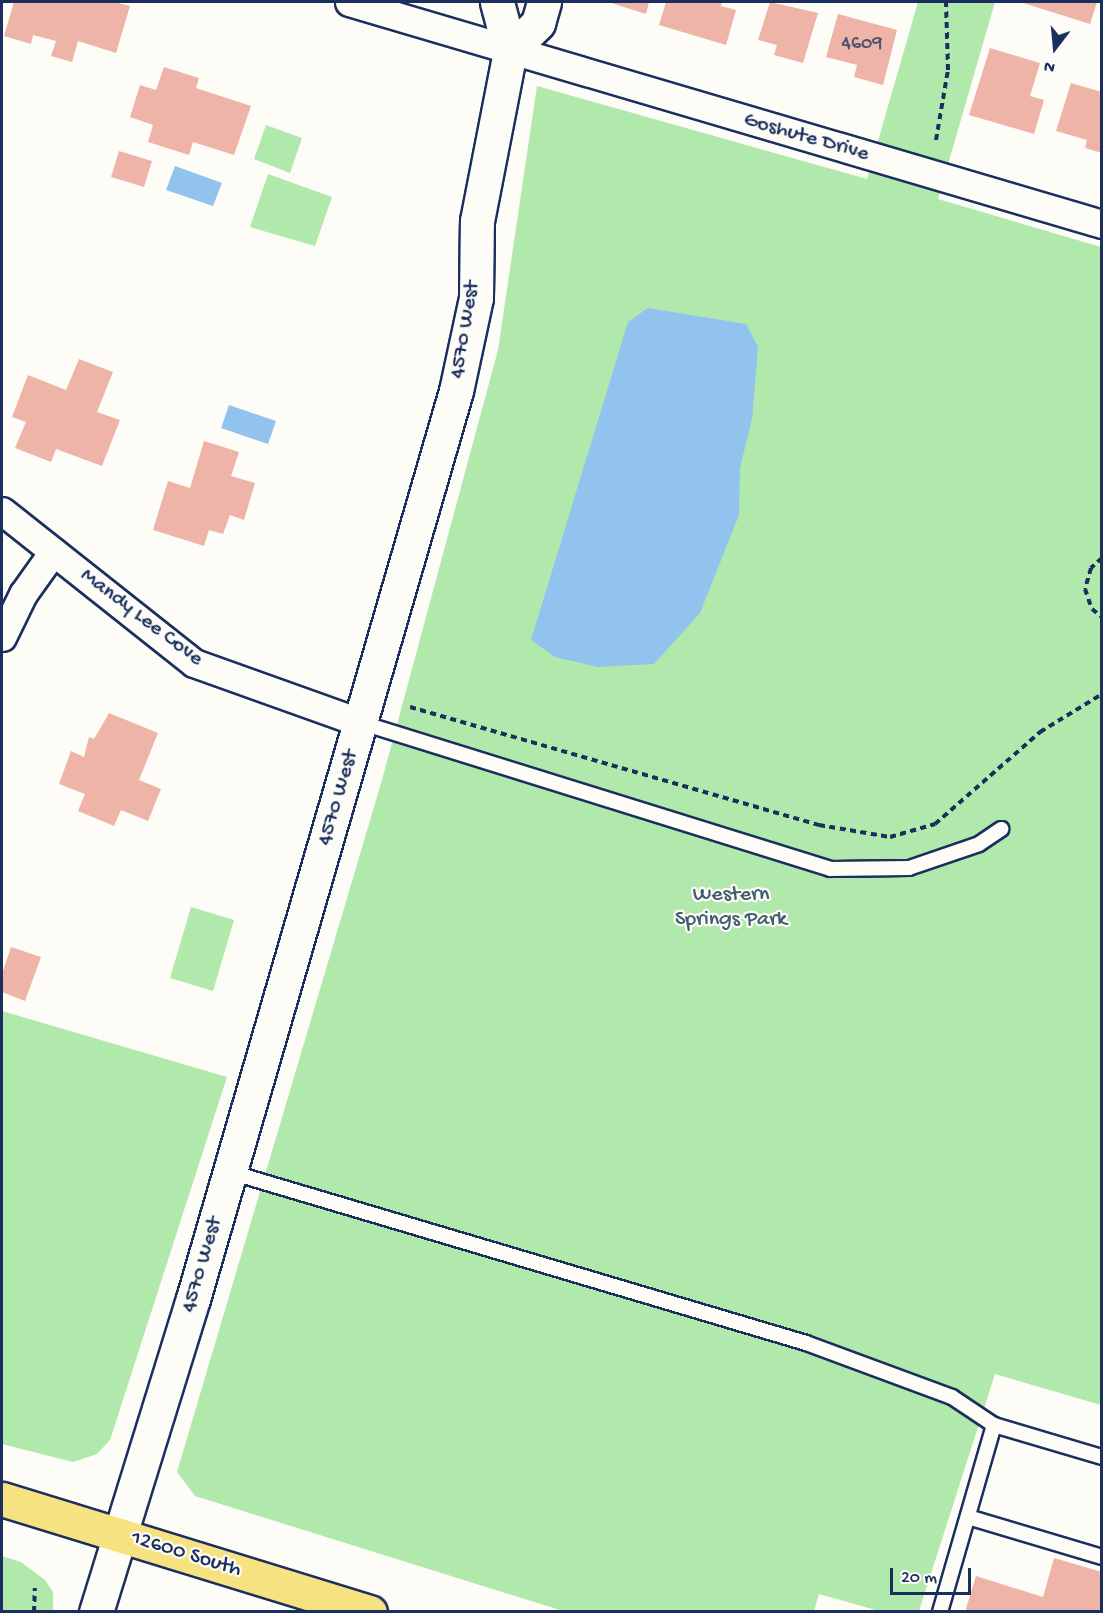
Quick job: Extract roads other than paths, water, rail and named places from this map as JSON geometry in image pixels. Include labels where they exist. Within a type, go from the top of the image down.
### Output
[{"type":"main road","name":"4570 West","points":[[96,1611],[121,1536],[230,1172],[362,723],[456,391],[476,298],[477,221],[510,51],[497,2]]},
{"type":"main road","points":[[510,51],[538,23],[544,2]]},
{"type":"main road","name":"12600 South","points":[[2,1499],[370,1611]]},
{"type":"street","name":"Goshute Drive","points":[[349,2],[1101,224]]},
{"type":"street","name":"Mandy Lee Cove","points":[[2,511],[194,663],[362,723]]},
{"type":"street","points":[[2,637],[23,594],[53,552]]},
{"type":"lane","points":[[362,723],[830,869],[909,868],[979,844],[1001,829]]},
{"type":"lane","points":[[230,1172],[806,1343],[952,1397],[994,1425],[1101,1457]]},
{"type":"lane","points":[[940,1611],[994,1425]]},
{"type":"lane","points":[[968,1518],[1101,1557]]},
{"type":"water","points":[[175,166],[222,183],[213,206],[166,190]]},
{"type":"water","points":[[648,308],[746,324],[758,347],[752,419],[740,468],[739,515],[700,613],[654,664],[598,667],[555,657],[531,640],[628,322]]},
{"type":"water","points":[[229,405],[276,421],[268,444],[221,428]]},
{"type":"park label","name":"Western Springs Park","points":[[731,908]]}]
